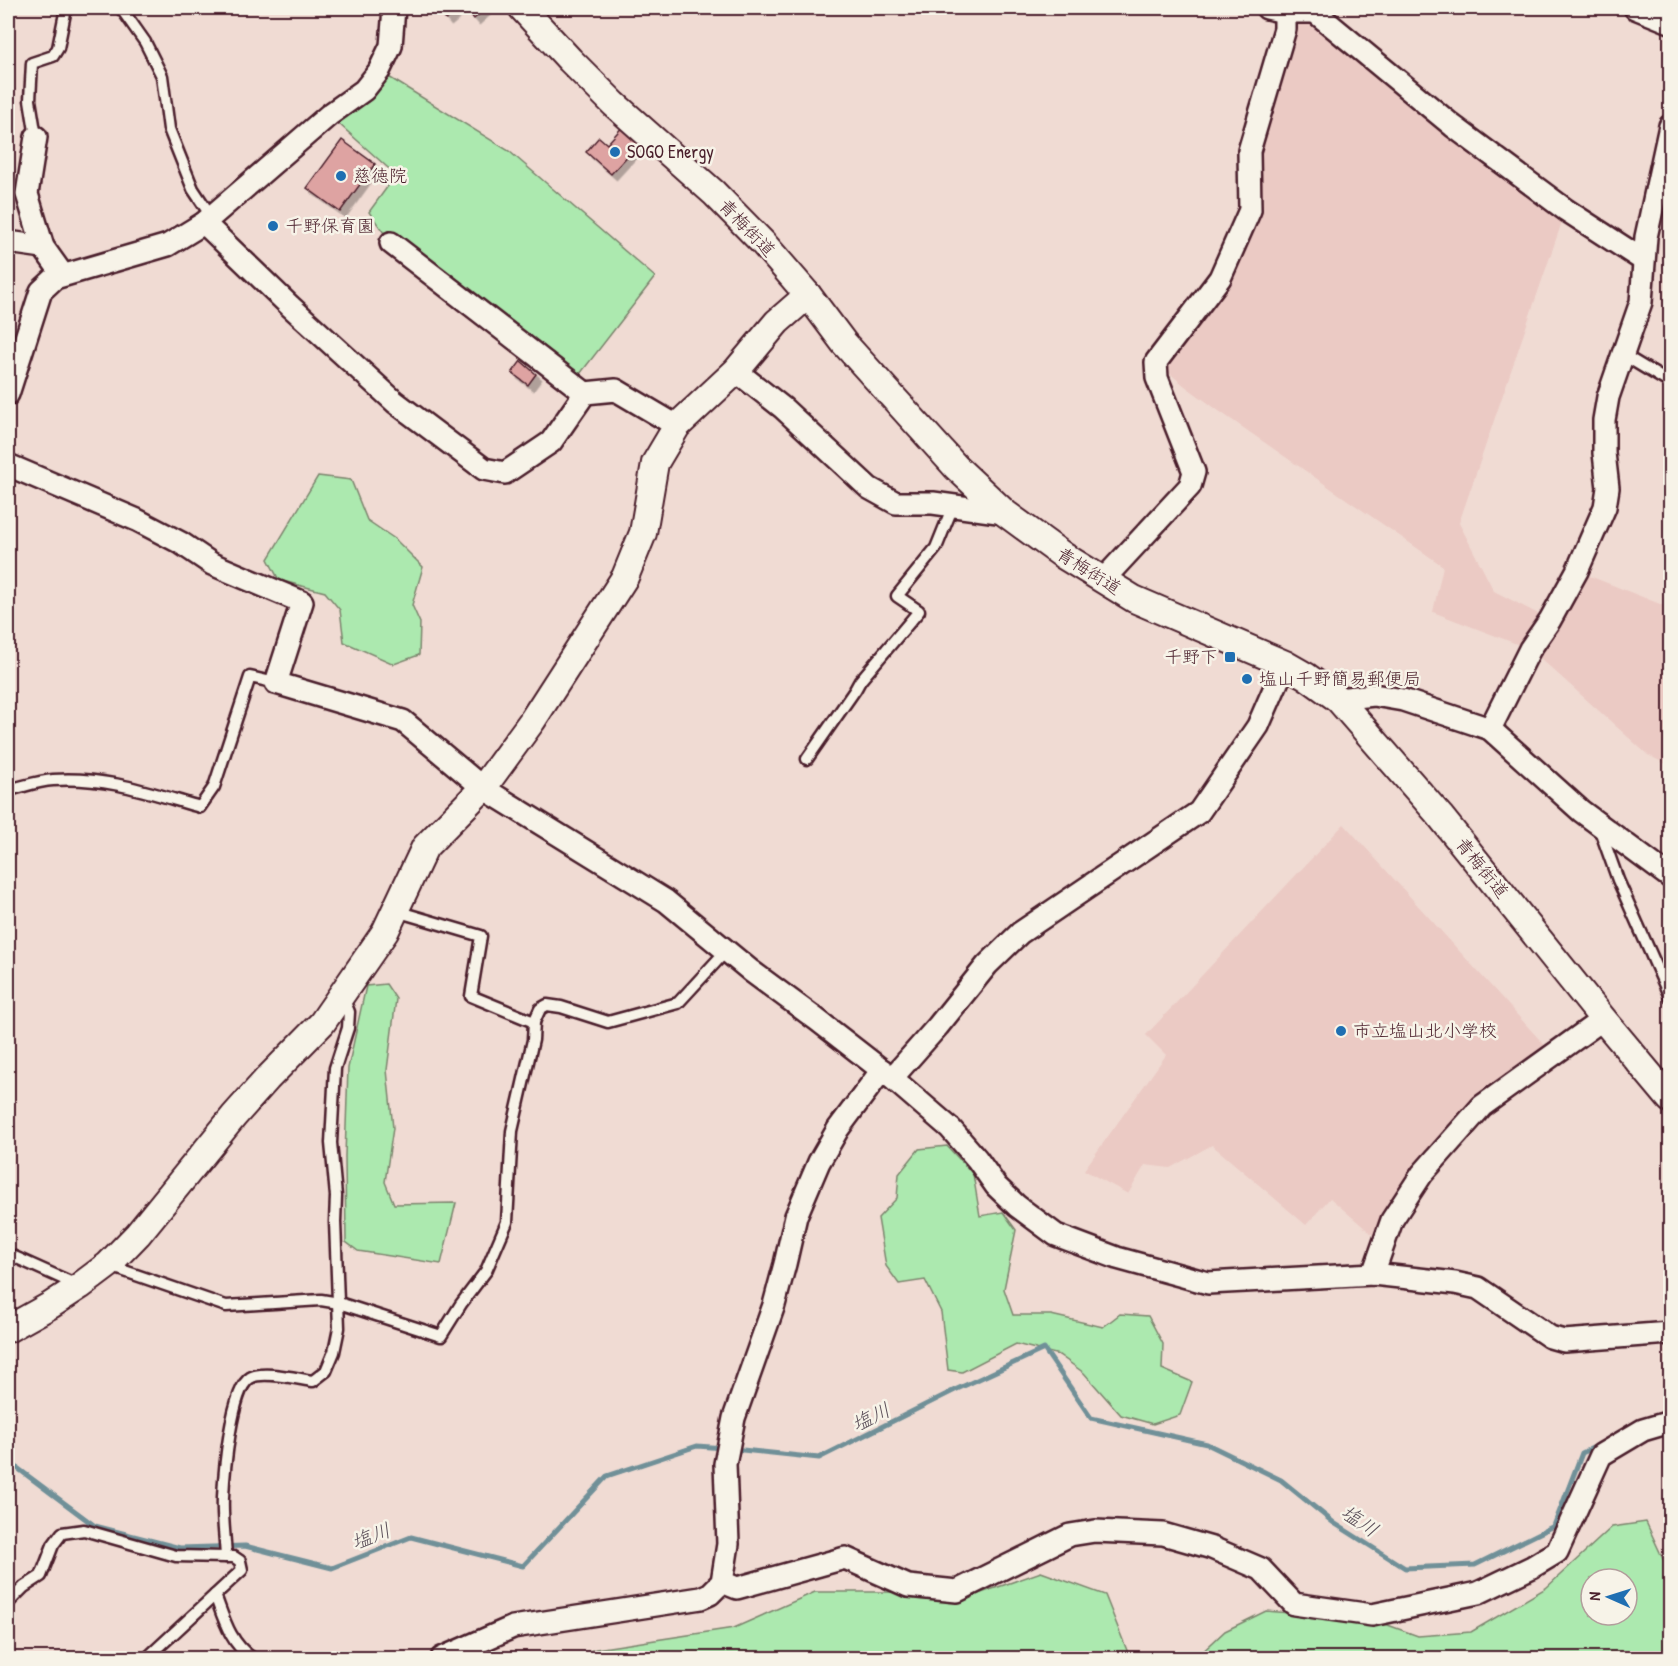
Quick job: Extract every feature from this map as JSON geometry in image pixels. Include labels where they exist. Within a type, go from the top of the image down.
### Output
[{"type":"street","points":[[8,394],[41,291],[55,278],[63,275],[168,245],[207,219],[329,115],[364,90],[379,71],[391,46],[393,8]]},
{"type":"street","name":"青梅街道","points":[[522,8],[614,104],[722,201],[763,243],[808,295],[844,343],[957,467],[1005,513],[1064,556],[1134,599],[1285,664],[1338,699],[1440,816],[1603,1019],[1671,1099]]},
{"type":"street","points":[[1635,8],[1671,22]]},
{"type":"street","points":[[1102,581],[1190,486],[1194,472],[1157,378],[1156,362],[1220,278],[1250,210],[1249,151],[1285,29],[1276,10],[1315,12],[1453,126],[1566,210],[1642,260]]},
{"type":"street","points":[[1490,729],[1530,649],[1550,620],[1577,571],[1605,507],[1608,488],[1604,453],[1604,420],[1608,397],[1641,302],[1642,260],[1671,126]]},
{"type":"street","points":[[36,137],[27,194],[42,247],[63,275]]},
{"type":"street","points":[[207,219],[290,306],[395,402],[484,469],[505,473],[551,442],[585,393]]},
{"type":"street","points":[[8,242],[42,247]]},
{"type":"street","points":[[391,243],[585,393],[616,390],[677,426]]},
{"type":"street","points":[[8,1329],[80,1287],[108,1265],[138,1234],[260,1086],[322,1023],[385,932],[425,847],[483,788],[531,721],[625,577],[643,533],[655,463],[677,426],[736,371],[777,322],[808,295]]},
{"type":"street","points":[[736,371],[783,408],[869,488],[896,503],[933,503],[1005,513]]},
{"type":"street","points":[[8,465],[137,520],[181,543],[212,564],[302,603],[276,682],[402,721],[483,788],[666,901],[726,951],[887,1074],[950,1128],[996,1186],[1017,1206],[1056,1235],[1117,1258],[1208,1282],[1372,1274],[1455,1283],[1478,1288],[1550,1336],[1563,1341],[1671,1333]]},
{"type":"street","points":[[442,1659],[513,1627],[701,1598],[710,1594],[722,1582],[728,1544],[725,1464],[734,1418],[774,1305],[796,1216],[819,1162],[838,1129],[987,965],[1020,933],[1199,812],[1258,726],[1285,664]]},
{"type":"street","points":[[1338,699],[1374,695],[1403,700],[1490,729],[1533,770],[1598,824],[1671,877]]},
{"type":"street","points":[[1372,1274],[1392,1220],[1422,1174],[1482,1106],[1603,1019]]},
{"type":"street","points":[[722,1582],[737,1588],[845,1558],[908,1586],[957,1591],[1070,1534],[1095,1531],[1163,1534],[1212,1548],[1261,1569],[1294,1604],[1372,1615],[1478,1593],[1557,1552],[1601,1455],[1643,1430],[1671,1422]]},
{"type":"lane","points":[[36,137],[30,100],[32,63],[53,56],[58,48],[66,8]]},
{"type":"lane","points":[[121,8],[145,42],[162,76],[169,129],[207,219]]},
{"type":"lane","points":[[1622,354],[1671,383]]},
{"type":"lane","points":[[807,759],[860,681],[919,611],[897,596],[936,548],[953,506]]},
{"type":"lane","points":[[8,790],[52,780],[89,780],[118,783],[200,807],[214,787],[250,677],[276,682]]},
{"type":"lane","points":[[1598,824],[1618,880],[1671,997]]},
{"type":"lane","points":[[396,911],[481,936],[471,996],[534,1022]]},
{"type":"lane","points":[[108,1265],[226,1306],[321,1300],[339,1303],[441,1336],[486,1271],[507,1222],[512,1131],[533,1040],[534,1022],[540,1009],[547,1005],[561,1007],[608,1022],[678,1002],[726,951]]},
{"type":"lane","points":[[226,1553],[223,1496],[231,1423],[240,1390],[250,1377],[261,1374],[313,1381],[326,1371],[336,1344],[339,1328],[339,1303],[336,1196],[331,1143],[335,1068],[348,1028],[350,1012],[342,994]]},
{"type":"lane","points":[[8,1254],[80,1287]]},
{"type":"lane","points":[[8,1603],[24,1587],[41,1576],[53,1545],[62,1533],[84,1530],[176,1556],[226,1553],[240,1561],[242,1570],[147,1659]]},
{"type":"lane","points":[[215,1595],[228,1632],[243,1652],[252,1659]]},
{"type":"shaded area","points":[[1315,12],[1566,210],[1459,523],[1494,591],[1550,620],[1577,571],[1670,608],[1670,766],[1648,755],[1530,649],[1433,612],[1443,566],[1219,411],[1156,362],[1250,210],[1249,151],[1285,29]]},
{"type":"shaded area","name":"市立塩山北小学校","points":[[1344,824],[1549,1050],[1408,1183],[1374,1236],[1330,1198],[1306,1225],[1212,1145],[1170,1168],[1145,1165],[1128,1194],[1084,1170],[1166,1055],[1146,1035]]},
{"type":"green space","points":[[379,71],[509,151],[655,277],[573,383],[391,243],[369,212],[396,175],[329,115]]},
{"type":"green space","points":[[318,476],[351,480],[367,520],[395,539],[423,567],[412,605],[420,623],[419,655],[394,664],[344,642],[340,610],[325,592],[279,580],[268,559]]},
{"type":"green space","points":[[386,984],[396,999],[387,1070],[393,1128],[385,1182],[394,1204],[456,1203],[441,1264],[358,1251],[346,1242],[345,1156],[348,1068],[366,986]]},
{"type":"green space","points":[[947,1146],[973,1174],[980,1216],[1003,1212],[1016,1230],[1004,1289],[1013,1315],[1051,1315],[1103,1327],[1120,1314],[1148,1316],[1163,1344],[1162,1369],[1192,1382],[1180,1415],[1153,1424],[1121,1415],[1084,1373],[1059,1355],[1016,1344],[962,1372],[948,1370],[941,1312],[925,1280],[899,1284],[886,1266],[878,1218],[897,1198],[899,1174],[919,1149]]},
{"type":"green space","points":[[1646,1522],[1670,1574],[1670,1658],[1196,1658],[1225,1631],[1266,1611],[1374,1620],[1418,1636],[1471,1632],[1546,1588],[1612,1527]]},
{"type":"green space","points":[[1041,1572],[1105,1595],[1130,1658],[570,1658],[596,1649],[734,1628],[815,1592],[895,1592],[964,1599]]},
{"type":"building","points":[[436,8],[460,8],[446,20]]},
{"type":"building","points":[[465,8],[486,8],[474,19]]},
{"type":"building","points":[[626,123],[644,138],[611,174],[586,152],[599,137],[607,144]]},
{"type":"building","name":"慈徳院","points":[[342,140],[375,164],[340,212],[307,188]]},
{"type":"building","points":[[521,361],[536,374],[528,385],[512,373]]},
{"type":"waterway","name":"塩川","points":[[733,1449],[819,1458],[955,1390],[1044,1349],[1091,1418],[1207,1444],[1281,1480],[1334,1523],[1405,1568],[1475,1565],[1554,1526],[1582,1453],[1599,1445]]},
{"type":"waterway","name":"塩川","points":[[8,1461],[95,1526],[180,1548],[245,1546],[332,1568],[411,1537],[523,1566],[607,1476],[697,1446],[724,1448]]},
{"type":"place","name":"SOGO Energy","points":[[615,152]]},
{"type":"place","name":"慈徳院","points":[[341,176]]},
{"type":"place","name":"千野保育園","points":[[273,226]]},
{"type":"place","name":"千野下","points":[[1230,657]]},
{"type":"place","name":"塩山千野簡易郵便局","points":[[1247,679]]},
{"type":"place","name":"市立塩山北小学校","points":[[1341,1031]]}]
